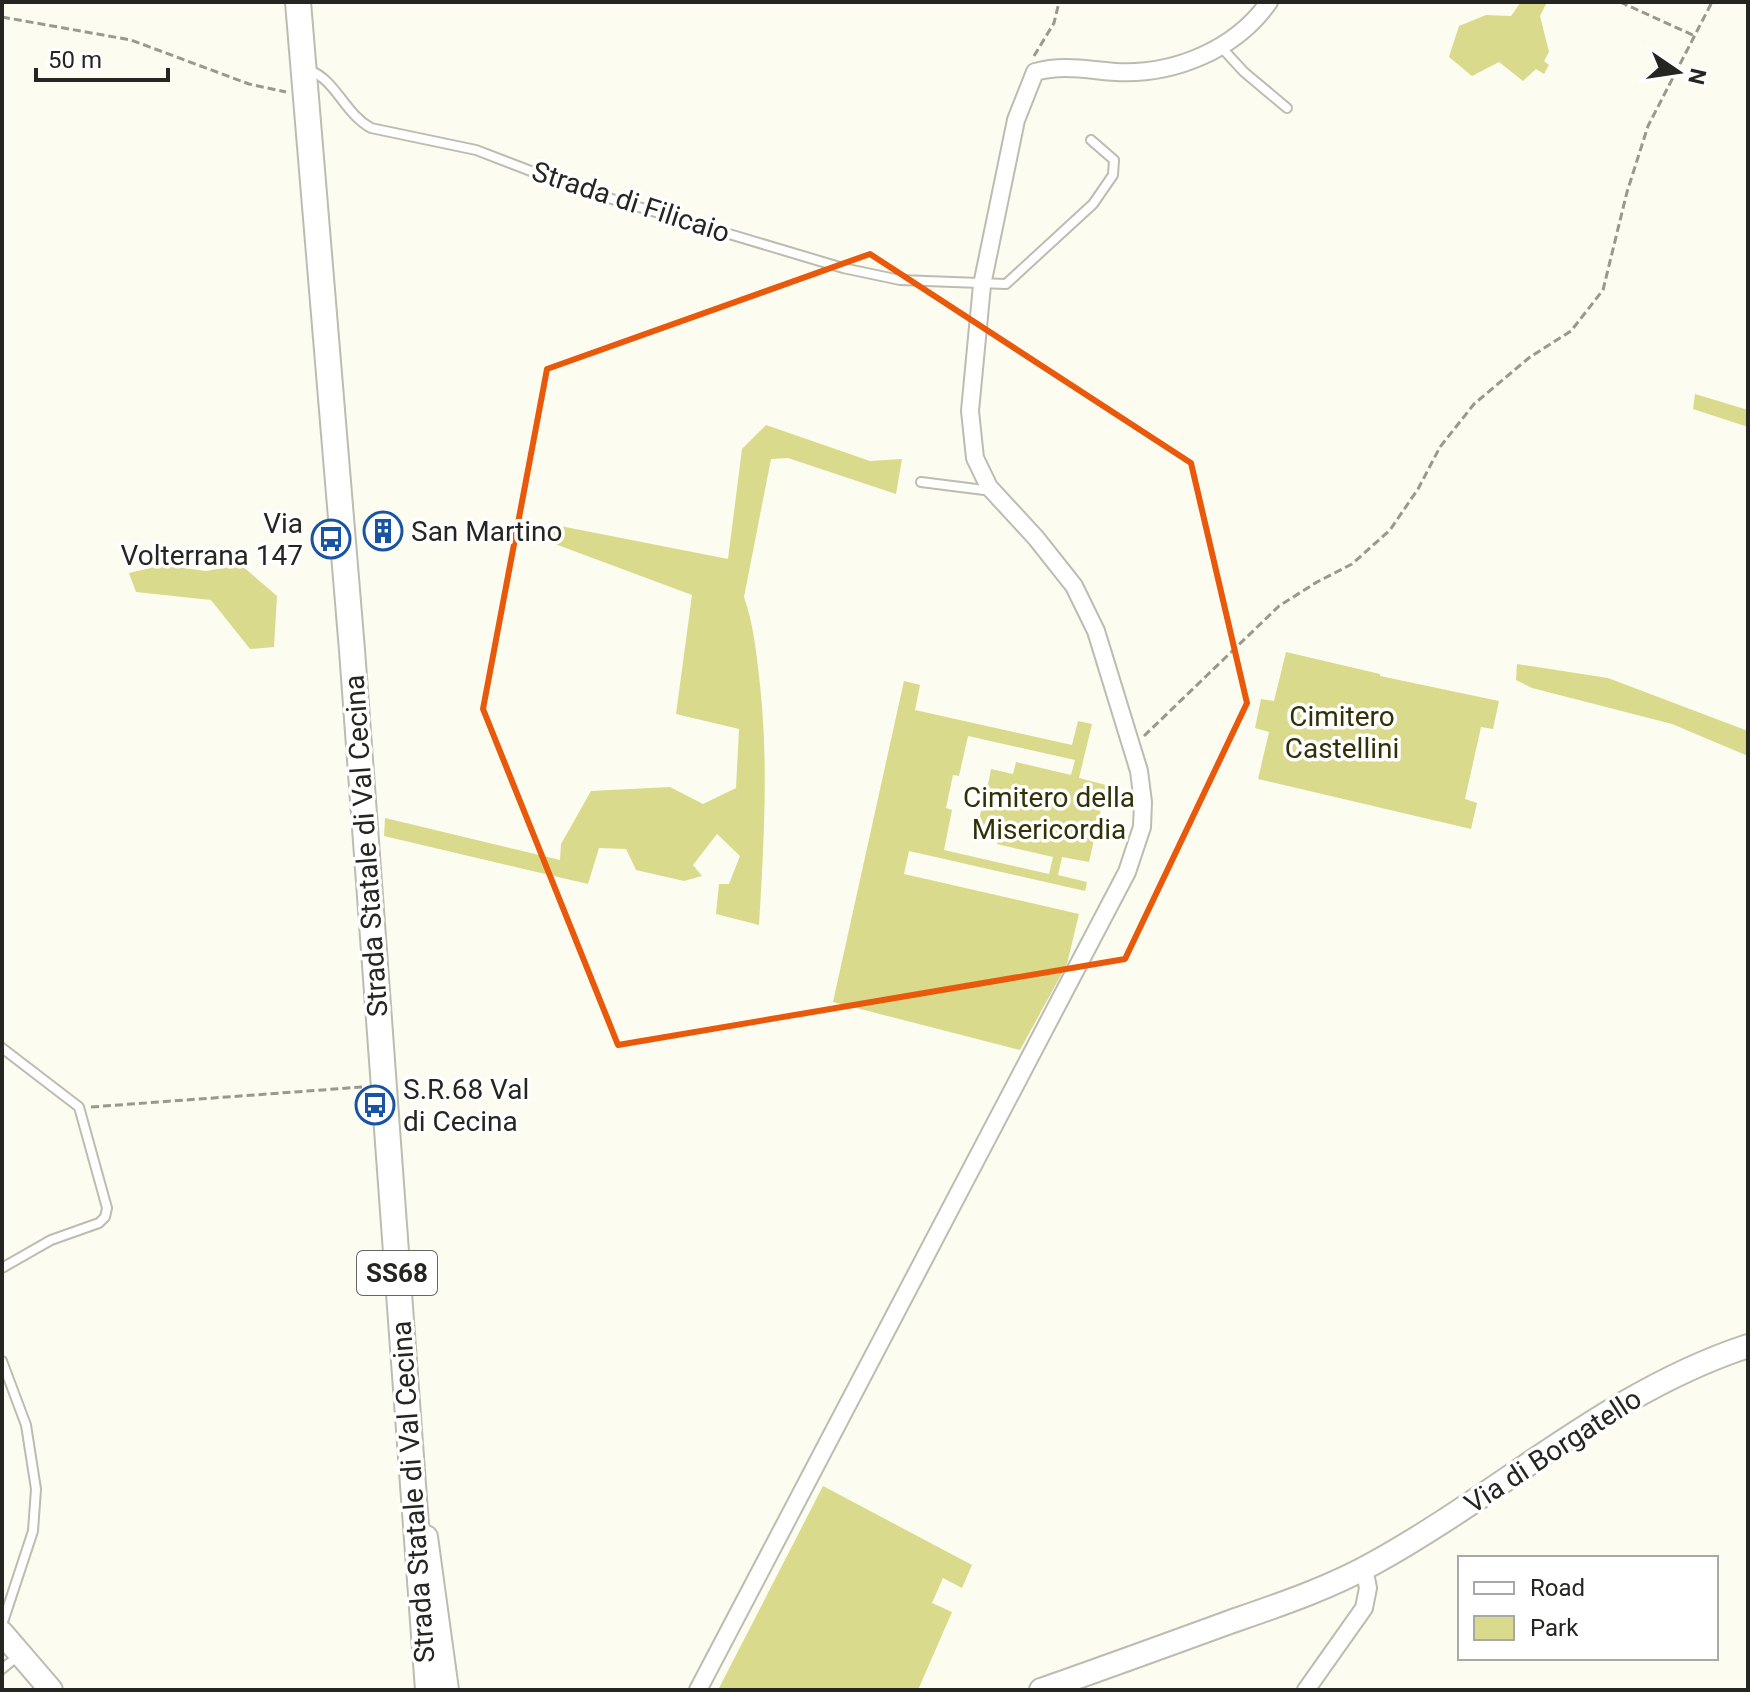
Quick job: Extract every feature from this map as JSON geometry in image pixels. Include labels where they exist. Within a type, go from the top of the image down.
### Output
[{"type":"main road","name":"Strada Statale di Val Cecina","points":[[298,2],[349,619],[428,1690]]},
{"type":"main road","name":"Via di Borgatello","points":[[1041,1690],[1280,1604],[1364,1568],[1425,1533],[1644,1392],[1696,1366],[1748,1346]]},
{"type":"main road","points":[[410,1461],[430,1557],[447,1690]]},
{"type":"main road","points":[[2,1633],[51,1690]]},
{"type":"street","points":[[698,1690],[1127,872],[1142,827],[1139,771],[1102,648],[1080,597],[1051,555],[993,491],[975,458],[970,411],[982,285],[1016,120],[1035,72],[1055,66],[1117,72],[1169,68],[1230,41],[1259,16],[1269,2]]},
{"type":"street","points":[[1306,1690],[1364,1608],[1368,1597],[1364,1568]]},
{"type":"lane","points":[[1220,46],[1244,72],[1287,108]]},
{"type":"lane","name":"Strada di Filicaio","points":[[304,69],[324,79],[356,119],[371,128],[476,150],[575,188],[843,268],[900,280],[982,285]]},
{"type":"lane","points":[[982,285],[1006,284],[1093,204],[1113,175],[1114,160],[1091,140]]},
{"type":"lane","points":[[921,482],[993,491]]},
{"type":"lane","points":[[2,1048],[79,1107],[107,1208],[105,1217],[99,1223],[51,1240],[2,1268]]},
{"type":"lane","points":[[2,1361],[26,1425],[36,1489],[33,1531],[2,1625]]},
{"type":"lane","points":[[2,1669],[21,1653]]},
{"type":"path","points":[[1035,72],[1033,59],[1054,23],[1059,2]]},
{"type":"path","points":[[1620,2],[1695,36]]},
{"type":"path","points":[[1132,746],[1279,606],[1352,564],[1390,530],[1418,489],[1440,447],[1474,404],[1530,357],[1571,331],[1603,290],[1627,192],[1648,126],[1712,2]]},
{"type":"path","points":[[2,17],[131,40],[249,84],[279,92],[306,94]]},
{"type":"path","points":[[79,1107],[384,1086]]},
{"type":"highlighted area","points":[[870,254],[1191,463],[1247,703],[1125,959],[618,1045],[483,709],[547,369]]},
{"type":"green space","points":[[1521,2],[1547,2],[1540,16],[1549,52],[1544,61],[1549,65],[1544,74],[1536,69],[1523,81],[1499,62],[1472,76],[1449,57],[1459,26],[1486,15],[1511,16]]},
{"type":"green space","points":[[1695,394],[1748,410],[1748,427],[1693,409]]},
{"type":"green space","points":[[766,425],[870,461],[902,459],[896,494],[788,458],[771,459],[744,597],[755,646],[764,738],[764,831],[759,925],[716,914],[719,884],[729,884],[740,856],[717,834],[693,865],[702,876],[684,881],[636,870],[626,849],[599,848],[588,884],[384,836],[385,818],[560,860],[561,844],[591,791],[670,787],[703,804],[736,788],[739,729],[676,714],[692,595],[547,541],[550,524],[728,559],[742,449]]},
{"type":"green space","points":[[163,565],[206,571],[241,565],[277,596],[274,647],[250,649],[211,600],[136,592],[129,573]]},
{"type":"green space","name":"Cimitero Castellini","points":[[1286,652],[1499,701],[1493,729],[1481,727],[1465,799],[1477,803],[1471,829],[1258,779],[1269,732],[1255,728],[1261,699],[1274,701]]},
{"type":"green space","points":[[1517,664],[1608,678],[1748,731],[1748,756],[1672,724],[1532,688],[1516,680]]},
{"type":"green space","name":"Cimitero della Misericordia","points":[[904,681],[920,685],[915,710],[1072,745],[1078,721],[1092,724],[1079,778],[1106,785],[1099,819],[1118,824],[1117,831],[1097,827],[1089,862],[1062,857],[1058,875],[1087,882],[1085,891],[909,851],[904,874],[1079,914],[1067,964],[1020,1050],[833,1002]],"holes":[[[968,736],[1075,760],[1071,775],[1016,762],[1013,774],[991,769],[977,828],[999,833],[997,844],[1053,857],[1049,874],[944,850],[952,810],[946,808],[953,775],[959,776]]]},
{"type":"green space","points":[[823,1486],[972,1565],[962,1588],[943,1578],[932,1603],[952,1612],[918,1690],[718,1690]]},
{"type":"place","name":"San Martino","points":[[383,531]]},
{"type":"place","name":"Via Volterrana 147","points":[[331,539]]},
{"type":"place","name":"S.R.68 Val di Cecina","points":[[375,1105]]}]
